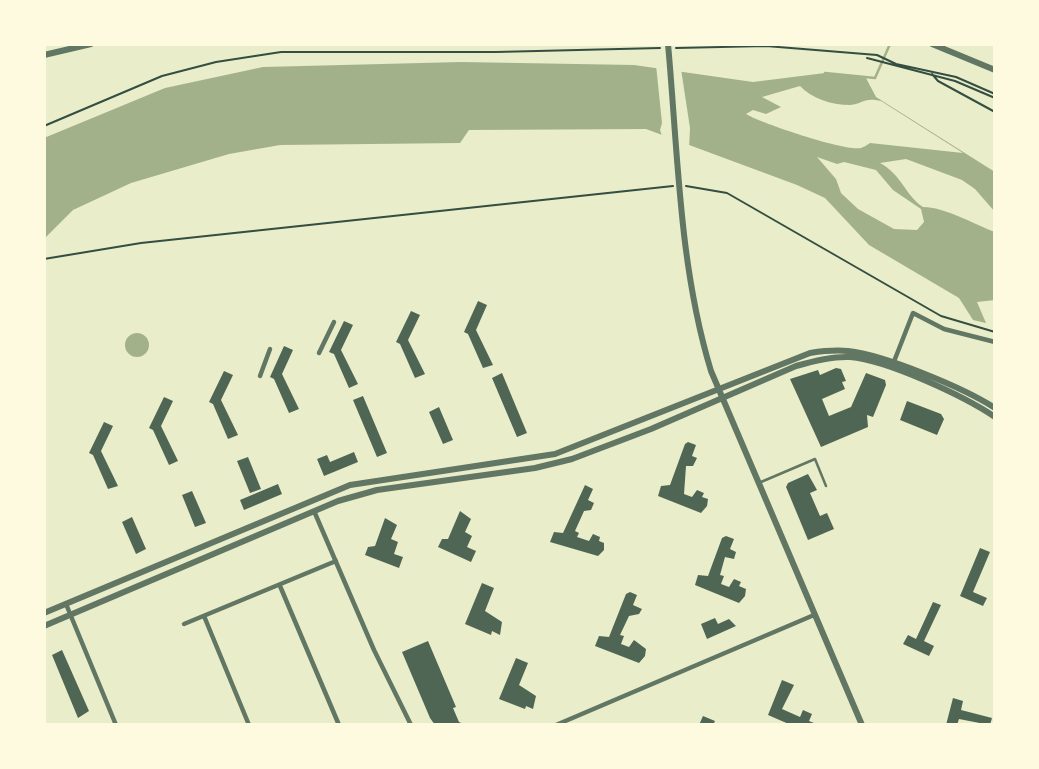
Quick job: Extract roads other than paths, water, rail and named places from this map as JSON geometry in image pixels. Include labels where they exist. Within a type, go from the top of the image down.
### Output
[{"type":"street","points":[[44,55],[91,44]]},
{"type":"street","points":[[932,44],[995,71]]},
{"type":"street","points":[[665,46],[695,319],[719,389],[862,725]]},
{"type":"street","points":[[892,366],[913,313],[944,329],[995,342]]},
{"type":"street","points":[[319,354],[334,323]]},
{"type":"street","points":[[260,376],[270,349]]},
{"type":"street","points":[[44,613],[350,485],[555,454],[793,358],[818,352],[848,351],[995,408]]},
{"type":"street","points":[[44,626],[338,501],[377,490],[552,464],[611,445],[819,360],[849,357],[892,366],[963,398],[995,417]]},
{"type":"street","points":[[314,512],[378,660],[411,725]]},
{"type":"street","points":[[184,624],[336,561]]},
{"type":"street","points":[[280,586],[339,725]]},
{"type":"street","points":[[66,604],[116,725]]},
{"type":"street","points":[[556,725],[814,615]]},
{"type":"street","points":[[204,616],[249,725]]},
{"type":"lane","points":[[759,483],[815,459],[827,486]]},
{"type":"waterway","points":[[825,73],[875,78],[890,44]]}]
